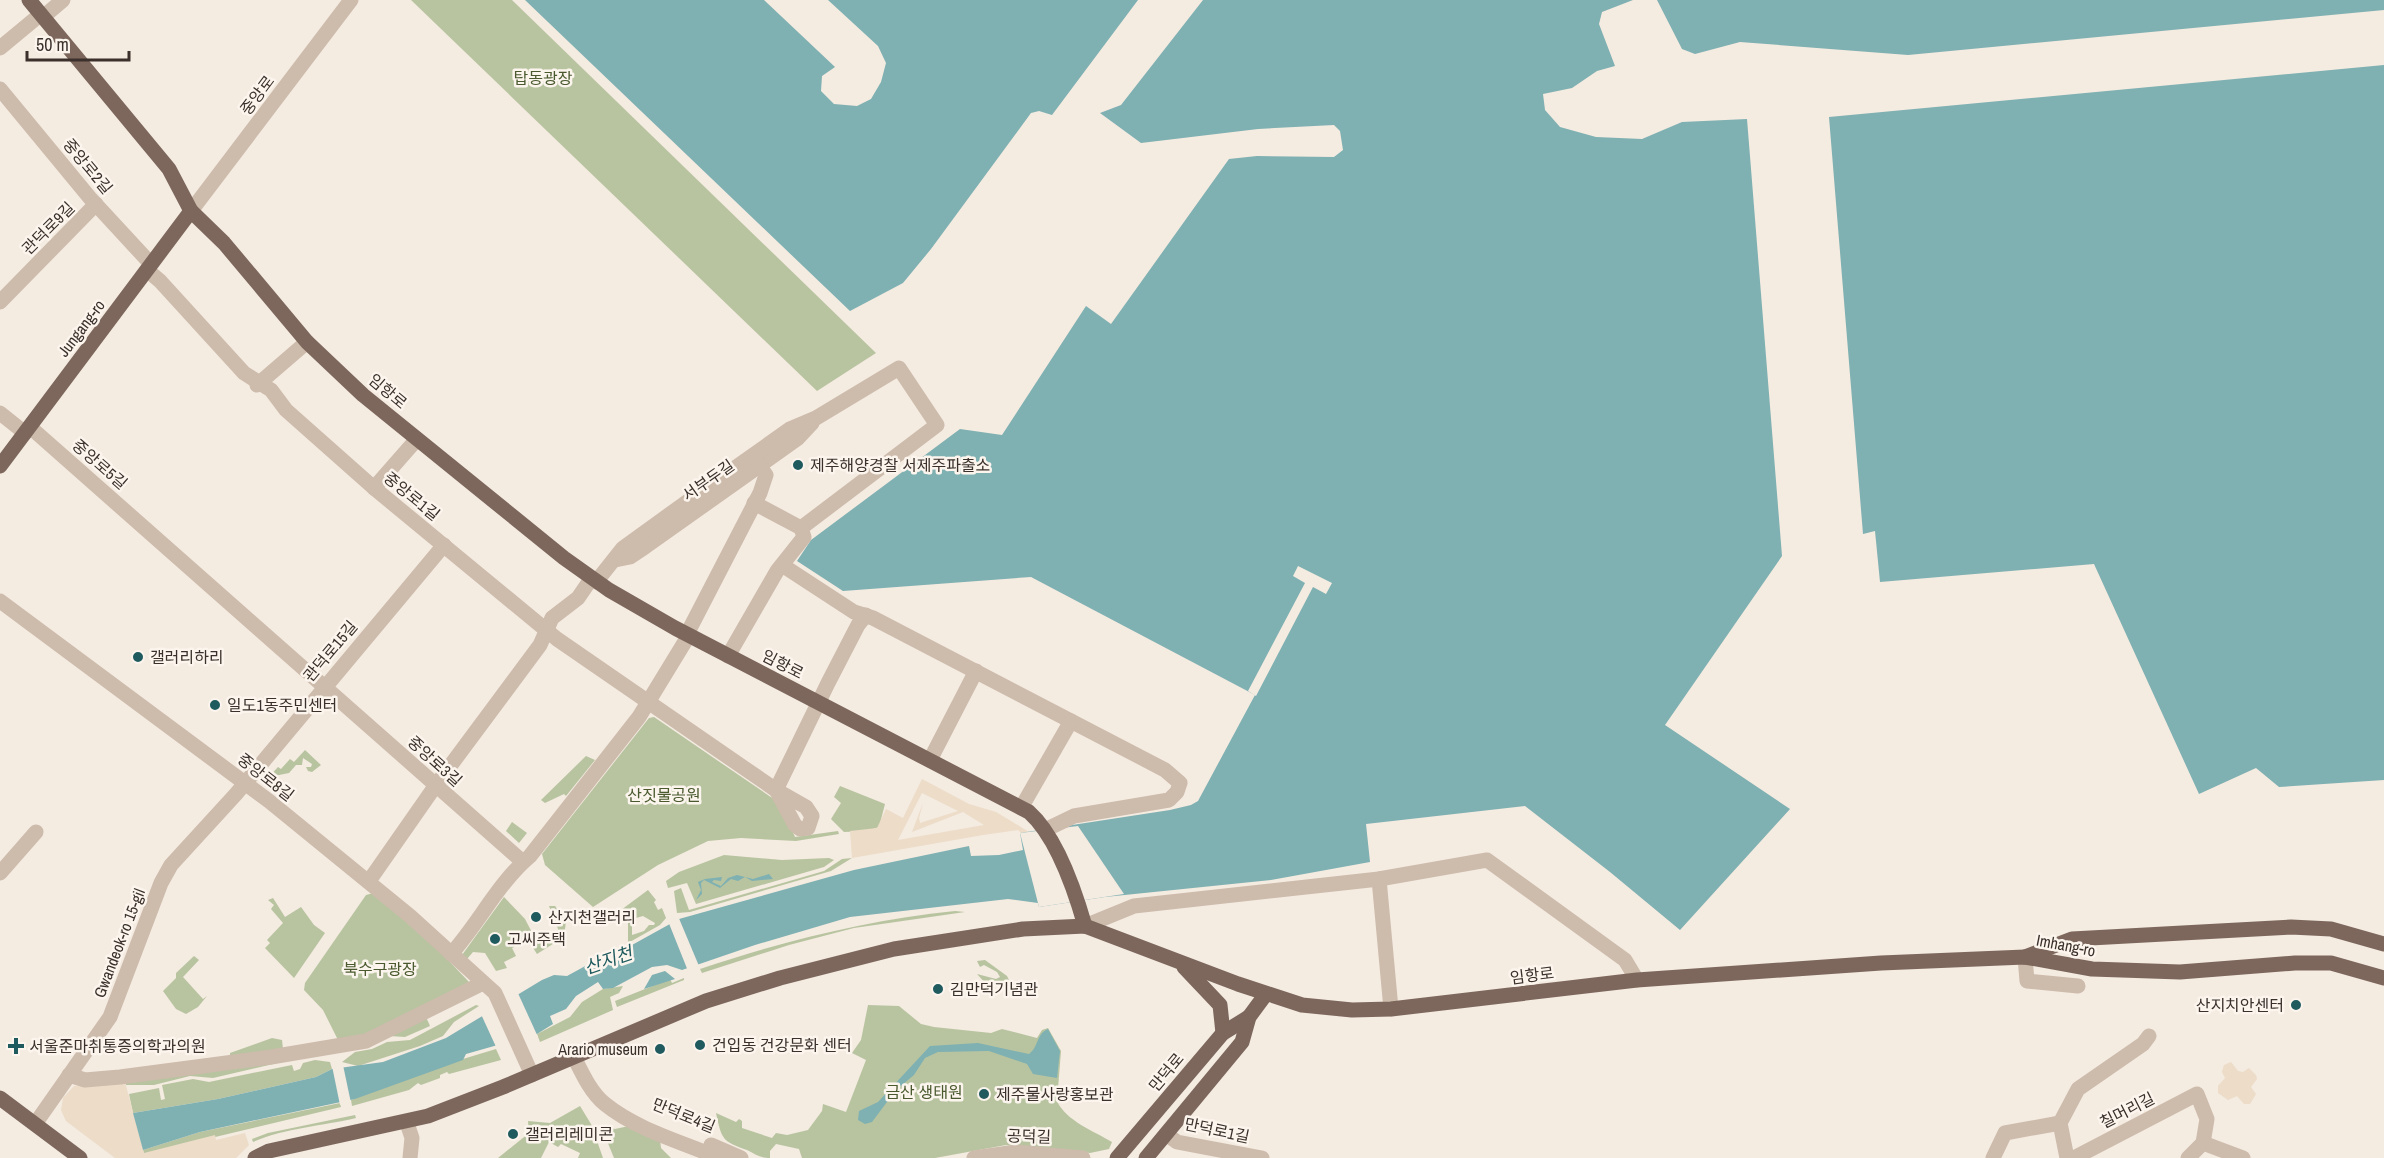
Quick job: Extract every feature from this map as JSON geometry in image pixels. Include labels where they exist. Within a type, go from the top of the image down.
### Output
[{"type":"main road","name":"임항로","points":[[29,0],[169,169],[191,211],[224,243],[307,342],[363,395],[594,581],[728,656],[1021,808],[1045,830]]},
{"type":"main road","name":"Jungang-ro","points":[[0,466],[191,211]]},
{"type":"main road","points":[[255,1158],[269,1151],[378,1126],[407,1122],[532,1075],[706,1001],[863,955],[1023,929],[1085,926],[1077,900],[1045,830]]},
{"type":"main road","name":"임항로","points":[[1085,926],[1266,994],[1302,1005],[1352,1010],[1391,1009],[1637,980],[2025,957]]},
{"type":"main road","name":"Imhang-ro","points":[[2025,957],[2072,939],[2290,927],[2331,929],[2384,944]]},
{"type":"main road","name":"Imhang-ro","points":[[2025,957],[2092,969],[2180,972],[2295,963],[2331,963],[2384,978]]},
{"type":"main road","points":[[1180,963],[1220,1005],[1223,1033]]},
{"type":"main road","name":"만덕로","points":[[1146,1158],[1242,1042],[1249,1017],[1266,994]]},
{"type":"main road","name":"만덕로","points":[[1118,1158],[1223,1033],[1249,1017]]},
{"type":"main road","points":[[0,1098],[80,1158]]},
{"type":"street","points":[[0,48],[63,0]]},
{"type":"street","name":"중앙로","points":[[191,211],[351,0]]},
{"type":"street","name":"중앙로2길","points":[[0,89],[149,267]]},
{"type":"street","name":"관덕로9길","points":[[0,302],[96,204]]},
{"type":"street","name":"중앙로1길","points":[[149,267],[244,373],[271,390],[288,413],[374,488],[547,631],[776,790],[819,703]]},
{"type":"street","points":[[259,383],[307,342]]},
{"type":"street","name":"서부두길","points":[[369,882],[436,785],[540,645],[552,618],[578,598],[615,560],[623,548],[790,429],[816,418],[898,368],[937,425],[801,528]]},
{"type":"street","name":"중앙로5길","points":[[0,413],[27,430],[147,529],[324,686]]},
{"type":"street","name":"서부두길","points":[[615,560],[630,557],[797,439],[816,418]]},
{"type":"street","points":[[374,488],[417,439]]},
{"type":"street","points":[[451,954],[473,930],[515,869],[523,862],[648,702],[688,634],[754,503],[766,475],[759,465]]},
{"type":"street","points":[[728,656],[782,565],[804,537],[801,528],[754,503]]},
{"type":"street","name":"관덕로15길","points":[[245,782],[444,545]]},
{"type":"street","points":[[782,565],[854,612],[866,615],[1165,770],[1180,783],[1177,792],[1169,800],[1074,816],[1045,830]]},
{"type":"street","name":"중앙로8길","points":[[0,601],[245,782],[369,882],[451,954],[497,998],[532,1075]]},
{"type":"street","points":[[819,703],[858,625],[866,615]]},
{"type":"street","points":[[930,760],[976,671]]},
{"type":"street","name":"중앙로3길","points":[[324,686],[523,862]]},
{"type":"street","points":[[1021,808],[1071,721]]},
{"type":"street","name":"Gwandeok-ro 15-gil","points":[[34,1124],[110,1017],[161,883],[171,864],[245,782]]},
{"type":"street","points":[[0,873],[36,832]]},
{"type":"street","points":[[1085,926],[1134,906],[1379,879],[1488,860],[1625,960],[1637,980]]},
{"type":"street","points":[[1379,879],[1391,1009]]},
{"type":"street","points":[[2025,957],[2027,981],[2078,987]]},
{"type":"street","points":[[69,1075],[85,1080],[120,1077],[271,1057],[366,1041],[481,984]]},
{"type":"street","points":[[2067,1158],[2060,1123],[2078,1089],[2143,1044],[2149,1036]]},
{"type":"street","name":"만덕로4길","points":[[574,1057],[596,1094],[611,1108],[642,1125],[719,1158]]},
{"type":"street","name":"칠머리길","points":[[2074,1158],[2197,1094],[2207,1119],[2203,1143]]},
{"type":"street","name":"만덕로4길","points":[[611,1108],[644,1118],[741,1158]]},
{"type":"street","points":[[407,1122],[412,1138],[410,1158]]},
{"type":"street","points":[[1993,1158],[2006,1134],[2060,1123]]},
{"type":"street","name":"만덕로1길","points":[[1166,1134],[1177,1142],[1262,1158]]},
{"type":"street","points":[[2188,1158],[2203,1143],[2243,1158]]},
{"type":"street","name":"공덕길","points":[[974,1158],[1016,1152],[1083,1158]]},
{"type":"green space","name":"탑동광장","points":[[411,0],[512,0],[876,353],[817,391]]},
{"type":"green space","name":"산짓물공원","points":[[654,717],[781,804],[795,837],[838,831],[839,834],[796,841],[741,838],[708,841],[658,865],[593,907],[545,865],[542,854],[649,718]]},
{"type":"green space","points":[[305,750],[321,765],[312,772],[308,771],[306,767],[311,767],[312,764],[303,758],[302,765],[296,765],[289,773],[274,776],[274,784],[282,787],[285,793],[290,794],[297,790],[287,800],[266,780],[278,767],[281,769],[290,759],[294,762]]},
{"type":"green space","points":[[586,756],[595,760],[566,796],[564,794],[545,803],[541,800]]},
{"type":"green space","points":[[840,786],[885,804],[879,827],[867,831],[844,832],[831,819],[841,803],[834,797]]},
{"type":"green space","points":[[512,822],[527,833],[519,843],[506,831]]},
{"type":"green space","points":[[724,855],[782,860],[829,858],[834,860],[824,867],[696,904],[687,883],[668,888],[666,881],[679,872]]},
{"type":"green space","points":[[852,858],[831,871],[690,912],[677,913],[674,891],[681,888],[689,910],[824,871],[842,859]]},
{"type":"green space","points":[[648,890],[656,900],[654,902],[658,910],[662,908],[666,918],[660,925],[628,943],[628,920],[622,921],[617,913]],"holes":[[[643,916],[655,923],[649,925],[644,931],[632,935],[632,924],[636,918]]]},
{"type":"green space","name":"북수구광장","points":[[373,893],[430,941],[469,982],[369,1036],[339,1042],[323,1010],[304,990],[305,983],[366,895]]},
{"type":"green space","points":[[504,897],[525,919],[538,944],[560,934],[549,906],[555,906],[566,921],[564,937],[537,954],[528,940],[512,948],[516,956],[504,962],[507,968],[496,971],[485,953],[473,952],[467,959],[462,955]]},
{"type":"green space","points":[[273,898],[285,917],[301,907],[314,925],[325,933],[294,978],[265,948],[270,943],[267,940],[283,923],[271,909],[274,905],[268,900]]},
{"type":"green space","points":[[955,911],[965,912],[854,928],[789,945],[702,973],[700,969],[763,949],[826,933],[890,920]]},
{"type":"green space","points":[[194,956],[199,960],[183,977],[203,999],[207,996],[198,1007],[186,1014],[176,1009],[163,991],[176,978],[176,973]]},
{"type":"green space","points":[[985,960],[1007,976],[1010,982],[987,985],[977,974],[996,979],[1000,977],[997,972],[984,965],[980,967],[977,961]]},
{"type":"green space","points":[[684,978],[684,980],[617,1007],[615,1001],[670,979],[672,983]]},
{"type":"green space","points":[[623,986],[619,993],[610,997],[613,1010],[540,1042],[537,1034],[570,1017],[582,1002],[603,989]]},
{"type":"green space","points":[[476,1005],[479,1006],[454,1022],[443,1036],[420,1046],[358,1066],[342,1062],[355,1052],[372,1049],[387,1042],[410,1040]]},
{"type":"green space","name":"금산 생태원","points":[[868,1005],[899,1006],[921,1024],[934,1027],[991,1033],[1002,1029],[1037,1038],[1042,1030],[1048,1028],[1061,1051],[1057,1101],[1074,1120],[1112,1142],[1109,1149],[1090,1153],[1006,1145],[935,1158],[802,1158],[799,1149],[776,1144],[770,1151],[770,1158],[758,1156],[724,1138],[716,1113],[736,1122],[739,1119],[742,1121],[742,1128],[772,1138],[776,1133],[787,1135],[808,1130],[822,1111],[823,1104],[846,1112],[866,1060],[852,1053],[861,1040]]},
{"type":"green space","points":[[426,1017],[430,1026],[405,1037],[389,1036]]},
{"type":"green space","points":[[272,1038],[282,1040],[283,1049],[230,1056],[230,1053]]},
{"type":"green space","points":[[496,1049],[501,1060],[449,1074],[447,1072],[440,1075],[440,1078],[421,1085],[418,1083],[409,1090],[352,1106],[351,1100],[443,1065]]},
{"type":"green space","points":[[315,1060],[330,1062],[332,1069],[316,1077],[218,1099],[133,1113],[129,1094],[159,1088],[161,1100],[165,1099],[162,1085],[193,1079],[209,1082],[292,1065],[294,1071],[300,1069],[303,1063]]},
{"type":"green space","points":[[282,1062],[213,1078],[190,1076],[154,1085],[126,1085],[125,1082]]},
{"type":"green space","points":[[340,1103],[341,1107],[144,1154],[143,1150],[200,1132]]},
{"type":"green space","points":[[580,1106],[591,1124],[603,1158],[578,1158],[580,1153],[561,1144],[558,1147],[549,1142],[541,1158],[498,1158],[529,1133],[528,1121],[550,1123]]},
{"type":"green space","points":[[355,1115],[356,1118],[291,1130],[253,1142],[252,1139],[268,1133]]},
{"type":"green space","points":[[601,1126],[615,1129],[629,1126],[660,1139],[661,1148],[671,1158],[614,1158]]},
{"type":"shaded area","points":[[922,779],[969,804],[996,812],[1029,832],[1021,833],[1018,830],[983,835],[852,858],[850,831],[877,828],[886,809],[903,818]],"holes":[[[922,793],[958,811],[920,823],[923,803],[912,832],[963,812],[984,825],[898,840]]]},
{"type":"shaded area","points":[[2231,1062],[2238,1071],[2243,1072],[2249,1068],[2256,1075],[2257,1079],[2251,1087],[2256,1094],[2250,1104],[2244,1104],[2237,1096],[2228,1100],[2218,1093],[2218,1086],[2225,1078],[2222,1072],[2224,1065]]},
{"type":"shaded area","points":[[125,1082],[144,1153],[215,1135],[216,1140],[245,1133],[249,1145],[236,1158],[115,1158],[66,1121],[61,1110],[63,1098],[74,1086]]},
{"type":"water","points":[[525,0],[1138,0],[1052,115],[1039,111],[1031,113],[931,249],[903,283],[850,311]]},
{"type":"water","points":[[1203,0],[1633,0],[1602,12],[1599,24],[1615,66],[1597,71],[1572,88],[1543,94],[1545,110],[1560,127],[1596,137],[1642,139],[1682,122],[1747,119],[1782,556],[1665,725],[1790,809],[1680,930],[1525,806],[1366,824],[1370,862],[1271,880],[1105,897],[1039,907],[1038,903],[1008,899],[850,917],[755,945],[682,970],[667,965],[652,967],[613,988],[603,989],[598,982],[576,996],[566,1009],[550,1016],[553,1024],[537,1034],[466,1054],[463,1060],[355,1099],[200,1132],[143,1150],[133,1113],[218,1099],[316,1077],[332,1069],[383,1062],[446,1038],[542,980],[554,975],[567,976],[589,964],[609,964],[633,951],[632,945],[679,919],[854,870],[969,846],[971,856],[999,855],[1023,850],[1020,833],[1170,810],[1198,801],[1255,695],[1031,577],[843,591],[797,561],[811,540],[960,429],[1002,435],[1086,306],[1111,324],[1229,159],[1257,156],[1334,157],[1343,150],[1340,131],[1334,125],[1258,129],[1141,143],[1100,113],[1121,105]]},
{"type":"water","points":[[1657,0],[2384,0],[2384,10],[1908,55],[1740,42],[1695,54],[1682,49]]},
{"type":"water","points":[[2384,65],[2384,780],[2279,787],[2256,768],[2199,794],[2094,564],[1880,582],[1875,531],[1863,534],[1829,117]]},
{"type":"water","points":[[769,874],[773,879],[752,881],[745,877],[753,879]]},
{"type":"water","points":[[737,875],[745,877],[738,881],[731,879],[720,888],[704,880],[701,883],[702,894],[696,900],[701,890],[698,882],[705,879],[722,877],[721,881],[712,882],[721,886],[728,878]]},
{"type":"water","points":[[665,971],[675,979],[644,989],[652,975]]},
{"type":"water","points":[[1048,1029],[1060,1051],[1057,1078],[1033,1074],[1027,1064],[989,1051],[938,1052],[925,1058],[914,1075],[896,1090],[872,1122],[865,1124],[858,1120],[859,1111],[878,1102],[930,1046],[978,1043],[1029,1054],[1041,1034]]},
{"type":"pier","points":[[764,0],[828,0],[878,46],[886,63],[881,82],[871,99],[857,106],[834,104],[821,91],[822,76],[835,67]]},
{"type":"pier","points":[[1298,566],[1332,583],[1326,594],[1313,587],[1256,696],[1248,691],[1305,583],[1293,576]]},
{"type":"pier","points":[[1078,826],[1124,894],[1039,907],[1020,833]]},
{"type":"pier","points":[[678,916],[699,966],[688,971],[668,921]]},
{"type":"pier","points":[[517,991],[538,1037],[497,1049],[480,1012]]},
{"type":"pier","points":[[343,1065],[351,1103],[340,1105],[332,1066]]},
{"type":"place","name":"제주해양경찰 서제주파출소","points":[[798,465]]},
{"type":"place","name":"갤러리하리","points":[[138,657]]},
{"type":"place","name":"일도1동주민센터","points":[[215,705]]},
{"type":"place","name":"산지천갤러리","points":[[536,917]]},
{"type":"place","name":"고씨주택","points":[[495,939]]},
{"type":"place","name":"김만덕기념관","points":[[938,989]]},
{"type":"place","name":"산지치안센터","points":[[2296,1005]]},
{"type":"place","name":"건입동 건강문화 센터","points":[[700,1045]]},
{"type":"place","name":"서울준마취통증의학과의원","points":[[16,1046]]},
{"type":"place","name":"Arario museum","points":[[660,1049]]},
{"type":"place","name":"제주물사랑홍보관","points":[[984,1094]]},
{"type":"place","name":"갤러리레미콘","points":[[513,1134]]},
{"type":"water label","name":"산지천","points":[[608,960]]}]
